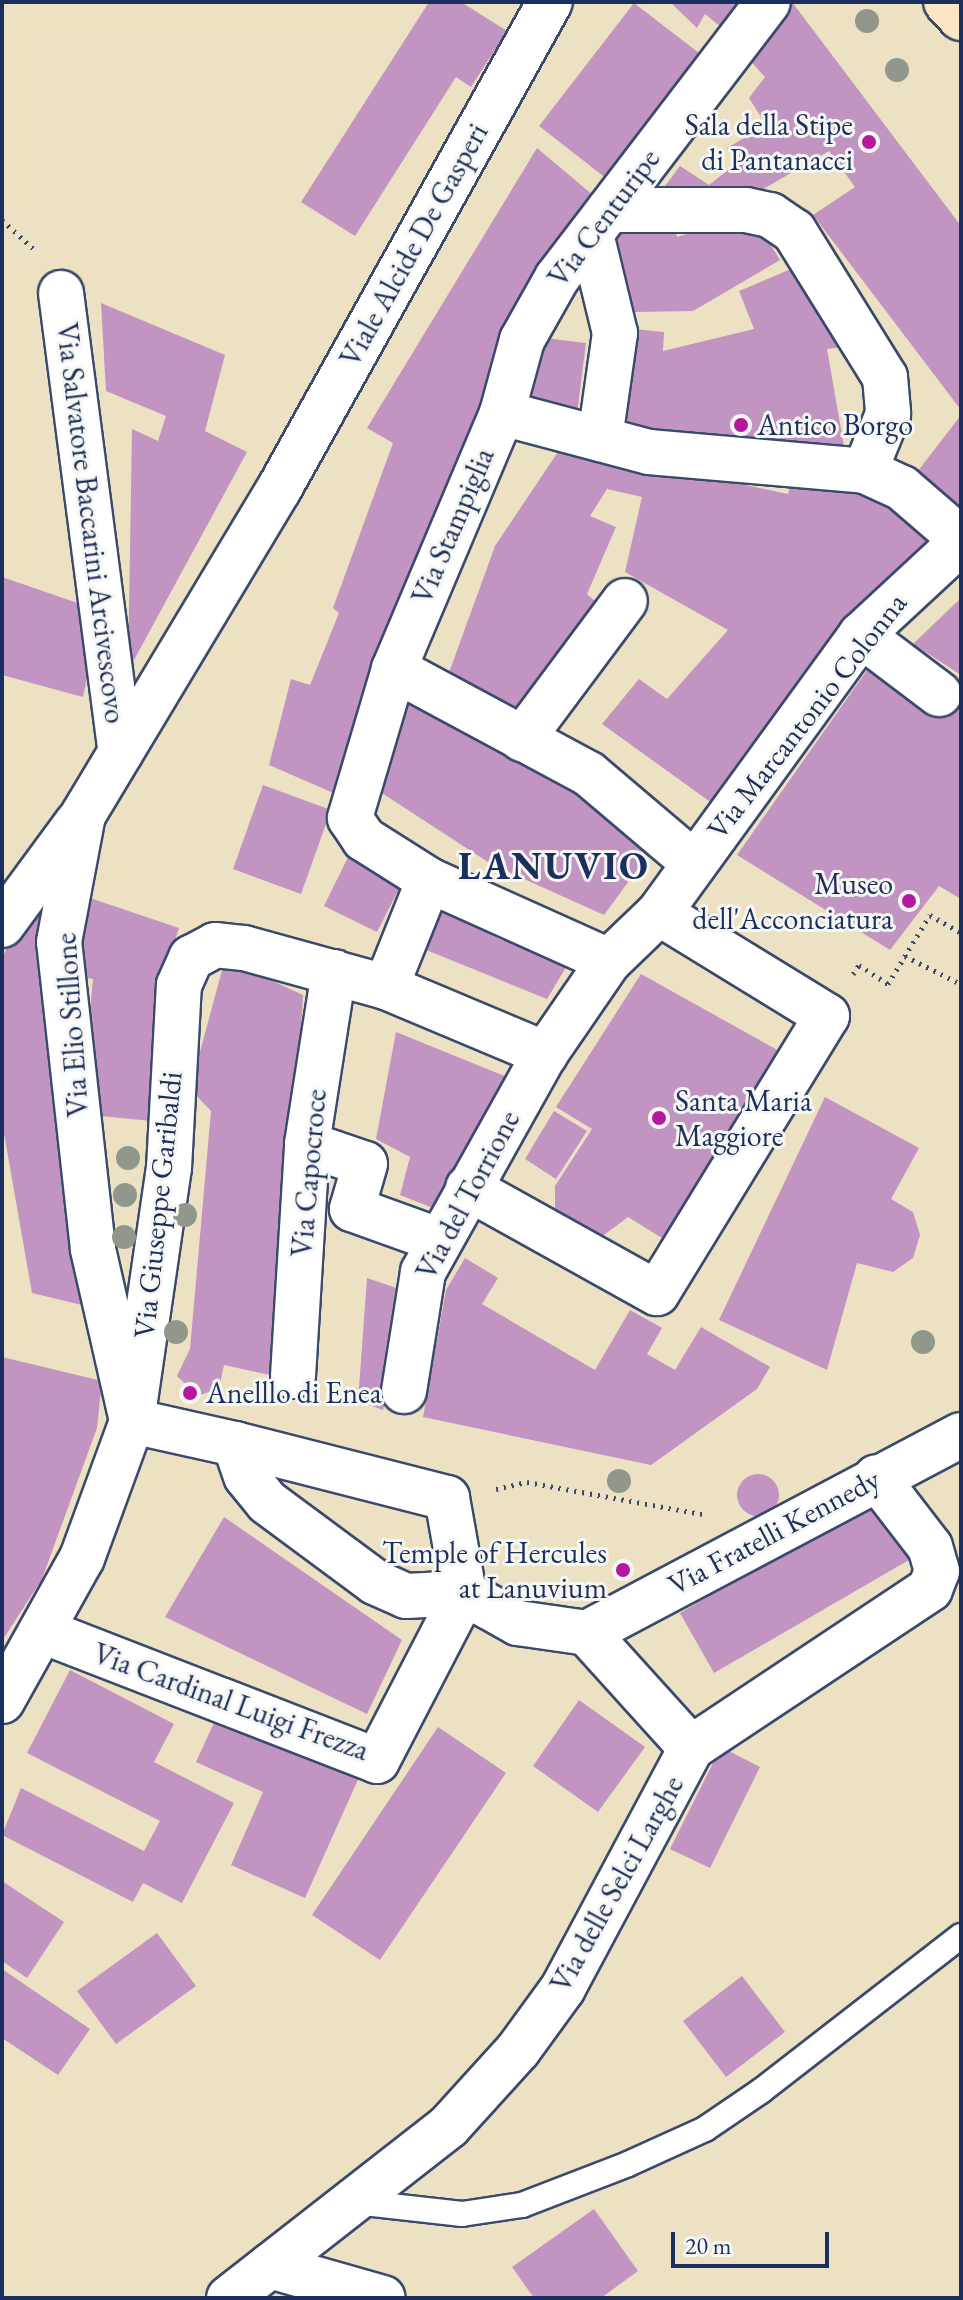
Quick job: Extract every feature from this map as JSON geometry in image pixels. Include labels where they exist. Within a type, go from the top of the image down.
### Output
[{"type":"street","name":"Viale Alcide De Gasperi","points":[[279,489],[550,2]]},
{"type":"street","name":"Via Centuripe","points":[[502,413],[522,340],[600,222],[768,2]]},
{"type":"street","points":[[946,2],[961,18]]},
{"type":"street","points":[[600,439],[615,333],[600,222],[746,210],[770,215],[794,231],[885,377],[888,414],[865,471]]},
{"type":"street","name":"Via Salvatore Baccarini Arcivescovo","points":[[61,293],[121,752]]},
{"type":"street","name":"Via Stampiglia","points":[[609,961],[429,880],[364,839],[350,818],[394,669],[502,413],[693,459],[865,471],[902,488],[961,541]]},
{"type":"street","name":"Via Elio Stillone","points":[[132,1421],[93,1249],[59,942],[83,815],[279,489]]},
{"type":"street","name":"Via Marcantonio Colonna","points":[[609,961],[659,913],[861,635],[961,541]]},
{"type":"street","points":[[522,739],[625,601]]},
{"type":"street","points":[[861,635],[939,694]]},
{"type":"street","points":[[394,669],[589,774],[694,863]]},
{"type":"street","points":[[2,925],[83,815]]},
{"type":"street","points":[[386,987],[429,880]]},
{"type":"street","points":[[468,1188],[657,1293],[827,1016],[659,913]]},
{"type":"street","name":"Via Giuseppe Garibaldi","points":[[2,1701],[45,1632],[132,1421],[169,1168],[179,985],[202,950],[230,945],[334,972]]},
{"type":"street","name":"Via del Torrione","points":[[404,1391],[413,1309],[438,1240],[545,1054],[609,961]]},
{"type":"street","points":[[334,972],[386,987],[545,1054]]},
{"type":"street","name":"Via Capocroce","points":[[293,1376],[307,1144],[334,972]]},
{"type":"street","points":[[307,1144],[365,1164],[352,1209],[438,1240]]},
{"type":"street","points":[[132,1421],[447,1498],[464,1593]]},
{"type":"street","name":"Via Fratelli Kennedy","points":[[587,1633],[876,1477],[958,1424]]},
{"type":"street","points":[[235,1444],[261,1496],[366,1576],[406,1596],[464,1593],[518,1623],[587,1633],[691,1748]]},
{"type":"street","name":"Via delle Selci Larghe","points":[[229,2298],[449,2126],[518,2050],[563,1988],[691,1748],[930,1589],[937,1571],[930,1547],[876,1477]]},
{"type":"street","name":"Via Cardinal Luigi Frezza","points":[[45,1632],[377,1761],[464,1593]]},
{"type":"street","points":[[270,2266],[383,2298]]},
{"type":"lane","points":[[355,2202],[477,2212],[522,2205],[628,2164],[705,2129],[761,2091],[961,1936]]},
{"type":"path","points":[[827,1016],[859,965],[888,984],[930,915],[961,933]]},
{"type":"path","points":[[905,956],[961,984]]},
{"type":"path","points":[[447,1498],[527,1482],[679,1508],[755,1542]]},
{"type":"building","points":[[429,2],[461,2],[507,31],[471,87],[456,77],[355,236],[301,202]]},
{"type":"building","points":[[670,2],[747,2],[726,31],[705,14],[697,28]]},
{"type":"building","points":[[781,2],[792,2],[961,226],[961,410],[813,215],[855,187],[829,151],[739,203],[695,208],[665,186],[680,166],[709,185],[738,162],[727,148],[766,125],[749,98],[765,77],[745,55]]},
{"type":"building","points":[[634,3],[712,63],[616,186],[539,126]]},
{"type":"building","points":[[537,148],[600,201],[338,795],[269,765],[291,679],[310,685],[339,613],[333,608],[393,443],[367,428]]},
{"type":"building","points":[[752,214],[780,260],[693,311],[635,312],[615,231],[675,228],[677,237]]},
{"type":"building","points":[[803,264],[843,347],[827,349],[844,446],[645,445],[623,432],[634,329],[664,332],[663,351],[754,329],[739,291]]},
{"type":"building","points":[[101,303],[225,355],[205,431],[247,452],[128,671],[132,429],[158,441],[166,416],[106,391]]},
{"type":"building","points":[[528,336],[586,343],[577,414],[519,407]]},
{"type":"building","points":[[961,415],[961,532],[904,489]]},
{"type":"building","points":[[562,446],[788,494],[794,475],[890,496],[937,534],[860,605],[716,806],[602,724],[639,679],[667,699],[728,630],[625,572],[642,497],[607,489],[590,516],[616,527],[587,594],[602,607],[522,720],[447,678],[495,546]]},
{"type":"building","points":[[2,577],[101,611],[83,697],[2,675]]},
{"type":"building","points":[[961,598],[961,675],[913,644]]},
{"type":"building","points":[[872,663],[947,718],[961,699],[961,899],[939,886],[890,950],[737,855]]},
{"type":"building","points":[[407,691],[545,767],[653,848],[604,915],[491,864],[371,786]]},
{"type":"building","points":[[263,785],[331,810],[301,894],[233,869]]},
{"type":"building","points":[[352,849],[406,875],[377,932],[324,906]]},
{"type":"building","points":[[432,890],[461,907],[456,917],[503,941],[512,929],[571,959],[547,999],[409,943]]},
{"type":"building","points":[[87,897],[179,928],[156,996],[162,1122],[80,1114],[93,979],[66,974]]},
{"type":"building","points":[[24,908],[42,911],[82,1305],[32,1293],[2,1122],[2,959]]},
{"type":"building","points":[[225,959],[303,995],[279,1377],[224,1365],[219,1388],[198,1396],[177,1376],[190,1349],[211,1111],[190,1089]]},
{"type":"building","name":"Santa Maria Maggiore","points":[[641,974],[781,1052],[670,1243],[628,1217],[596,1241],[559,1222],[555,1210],[555,1186],[592,1129],[556,1107]]},
{"type":"building","points":[[396,1032],[512,1079],[443,1212],[400,1195],[410,1157],[376,1139]]},
{"type":"building","points":[[825,1097],[919,1148],[891,1199],[913,1212],[920,1235],[913,1258],[893,1272],[857,1263],[827,1370],[719,1320]]},
{"type":"building","points":[[554,1111],[587,1131],[556,1179],[525,1159]]},
{"type":"building","points":[[465,1258],[498,1278],[482,1304],[595,1370],[630,1310],[662,1328],[647,1354],[675,1370],[701,1327],[770,1367],[757,1389],[651,1465],[423,1417],[446,1290]]},
{"type":"building","points":[[367,1278],[411,1293],[383,1410],[358,1401]]},
{"type":"building","points":[[2,1357],[102,1381],[97,1428],[42,1579],[2,1641]]},
{"type":"building","points":[[758,1474],[773,1480],[779,1495],[773,1510],[758,1516],[743,1510],[737,1495],[743,1480]]},
{"type":"building","points":[[879,1497],[914,1557],[714,1673],[680,1613]]},
{"type":"building","points":[[224,1517],[402,1640],[367,1714],[165,1617]]},
{"type":"building","points":[[70,1670],[174,1724],[154,1762],[234,1803],[182,1903],[143,1883],[133,1902],[2,1835],[21,1788],[144,1851],[160,1821],[27,1753]]},
{"type":"building","points":[[579,1700],[645,1747],[598,1812],[533,1766]]},
{"type":"building","points":[[219,1712],[360,1775],[305,1898],[231,1865],[263,1792],[196,1762]]},
{"type":"building","points":[[438,1727],[506,1773],[380,1960],[312,1915]]},
{"type":"building","points":[[721,1747],[760,1767],[710,1868],[670,1849]]},
{"type":"building","points":[[2,1881],[64,1922],[27,1978],[2,1961]]},
{"type":"building","points":[[157,1933],[196,1986],[116,2044],[77,1991]]},
{"type":"building","points":[[2,1969],[90,2029],[58,2075],[2,2038]]},
{"type":"building","points":[[742,1976],[785,2032],[726,2077],[683,2021]]},
{"type":"building","points":[[594,2209],[638,2271],[601,2298],[534,2298],[512,2267]]},
{"type":"place","name":"Sala della Stipe di Pantanacci","points":[[869,142]]},
{"type":"place","name":"Antico Borgo","points":[[741,425]]},
{"type":"place","name":"Museo dell'Acconciatura","points":[[909,901]]},
{"type":"place","name":"Santa Maria Maggiore","points":[[659,1118]]},
{"type":"place","name":"Anelllo di Enea","points":[[190,1393]]},
{"type":"place","name":"Temple of Hercules at Lanuvium","points":[[623,1570]]},
{"type":"district","name":"LANUVIO","points":[[554,866]]}]
